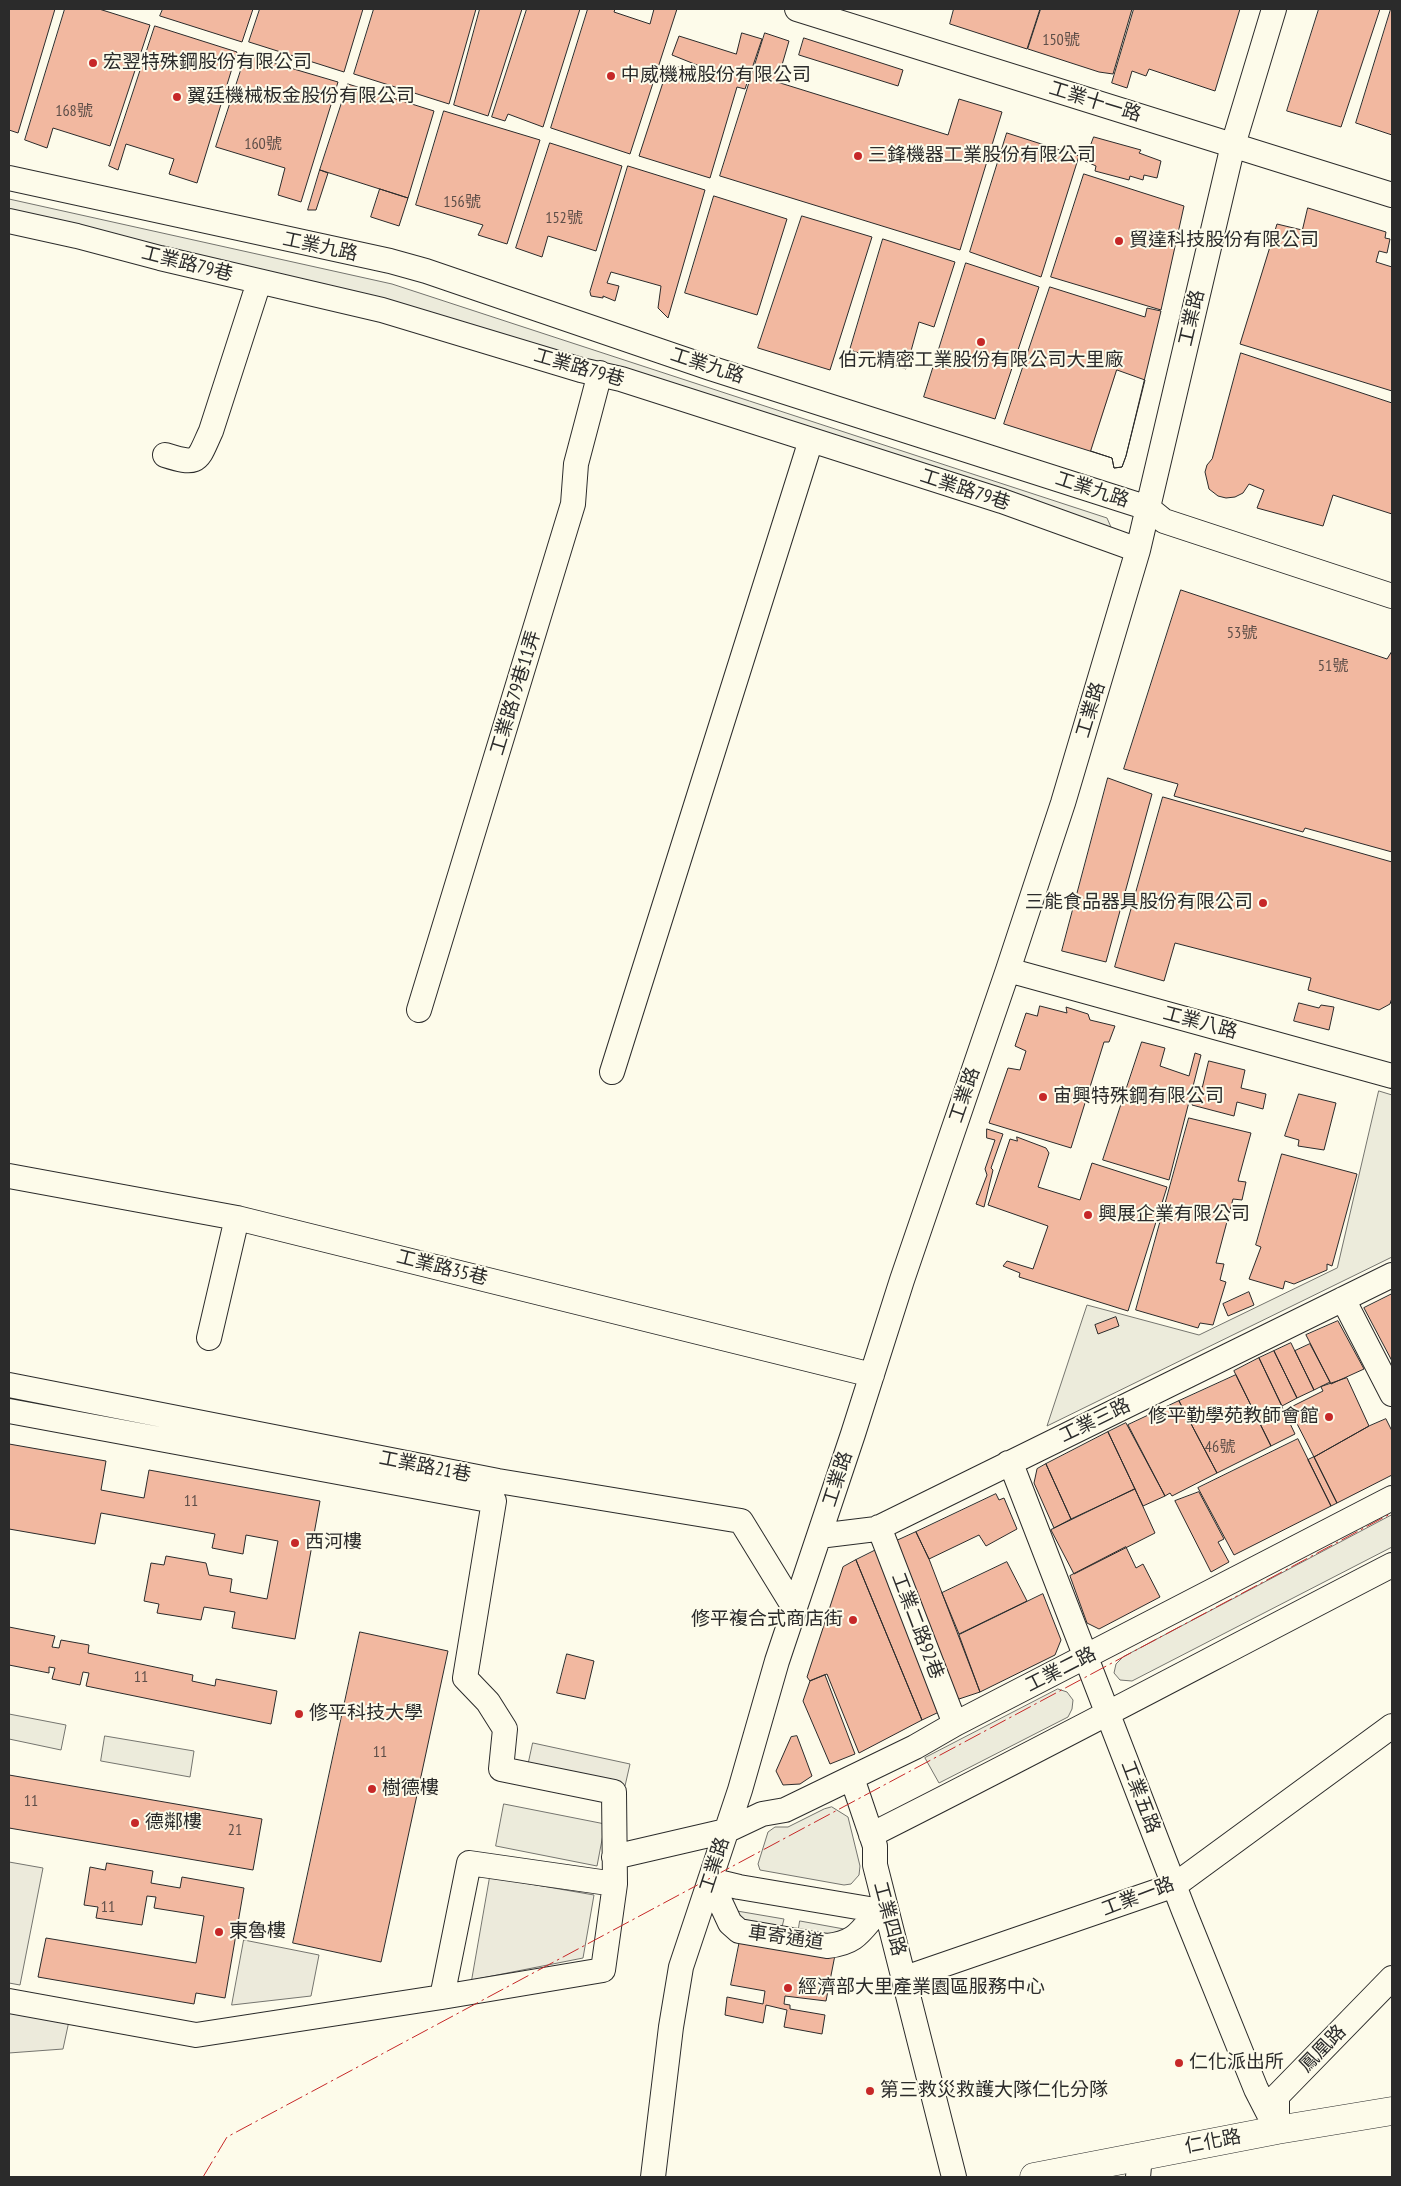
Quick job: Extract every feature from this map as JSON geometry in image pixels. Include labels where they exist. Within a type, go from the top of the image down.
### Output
[{"type":"main road","name":"仁化路","points":[[1034,2177],[1139,2166],[1276,2130],[1392,2110]]},
{"type":"street","name":"工業十一路","points":[[797,9],[1392,195]]},
{"type":"street","name":"工業路","points":[[653,2177],[674,1999],[681,1967],[726,1831],[795,1609],[922,1222],[1063,803],[1138,550],[1233,145],[1274,9]]},
{"type":"street","name":"工業九路","points":[[9,178],[390,261],[417,269],[710,368],[1148,508],[1164,521],[1392,596]]},
{"type":"street","name":"工業路79巷","points":[[9,221],[382,310],[580,370],[600,373],[1002,501],[1138,550]]},
{"type":"street","points":[[165,455],[187,462],[197,458],[202,452],[212,431],[259,282]]},
{"type":"street","name":"工業路79巷11弄","points":[[419,1010],[573,504],[576,464],[600,373]]},
{"type":"street","points":[[612,1072],[811,440]]},
{"type":"street","name":"工業八路","points":[[1008,970],[1392,1076]]},
{"type":"street","name":"工業路35巷","points":[[9,1176],[237,1218],[872,1375]]},
{"type":"street","points":[[209,1338],[237,1218]]},
{"type":"street","name":"工業三路","points":[[819,1536],[866,1531],[879,1527],[1392,1275]]},
{"type":"street","points":[[1343,1300],[1392,1394]]},
{"type":"street","name":"工業路21巷","points":[[9,1386],[496,1491],[741,1521],[795,1609]]},
{"type":"street","points":[[9,1411],[496,1491],[465,1678],[488,1702],[505,1729],[501,1769],[614,1792],[615,1884],[603,1970],[196,2035],[9,2001]]},
{"type":"street","name":"工業五路","points":[[1008,1463],[1015,1474],[1247,2068],[1276,2130]]},
{"type":"street","name":"工業二路","points":[[614,1857],[726,1831],[762,1814],[784,1810],[915,1748],[955,1724],[1086,1658],[1392,1498]]},
{"type":"street","name":"工業二路92巷","points":[[879,1527],[955,1724]]},
{"type":"street","points":[[871,1835],[1024,1758],[1107,1712],[1392,1565]]},
{"type":"street","name":"工業一路","points":[[905,1978],[1175,1885],[1392,1726]]},
{"type":"street","name":"工業四路","points":[[852,1778],[875,1846],[875,1865],[882,1911],[905,1978],[954,2177]]},
{"type":"street","points":[[442,1997],[469,1863],[615,1884]]},
{"type":"street","points":[[710,1880],[739,1887],[882,1911]]},
{"type":"street","name":"車寄通道","points":[[710,1880],[730,1923],[739,1931],[827,1946],[854,1939],[882,1911]]},
{"type":"street","name":"鳳凰路","points":[[1276,2130],[1277,2096],[1392,1978]]},
{"type":"shaded area","points":[[9,199],[392,284],[1107,518],[1114,534],[9,213]]},
{"type":"shaded area","points":[[1379,1091],[1392,1095],[1392,1257],[1047,1426],[1087,1305],[1199,1335],[1337,1268]]},
{"type":"shaded area","points":[[1392,1515],[1392,1547],[1132,1681],[1120,1680],[1114,1673],[1116,1664],[1123,1657]]},
{"type":"shaded area","points":[[1058,1689],[1067,1692],[1073,1700],[1072,1709],[1068,1717],[939,1783],[925,1758]]},
{"type":"shaded area","points":[[9,1714],[66,1725],[61,1750],[9,1739]]},
{"type":"shaded area","points":[[105,1736],[194,1751],[190,1777],[101,1761]]},
{"type":"shaded area","points":[[533,1743],[630,1764],[625,1786],[528,1766]]},
{"type":"shaded area","points":[[504,1804],[605,1824],[597,1866],[496,1846]]},
{"type":"shaded area","points":[[832,1807],[848,1817],[860,1866],[859,1875],[851,1884],[844,1885],[760,1870],[758,1864],[768,1832],[775,1827],[788,1827]]},
{"type":"shaded area","points":[[9,1862],[43,1868],[20,1985],[9,1983]]},
{"type":"shaded area","points":[[490,1877],[594,1895],[583,1958],[472,1980]]},
{"type":"shaded area","points":[[737,1911],[784,1919],[781,1931],[739,1918]]},
{"type":"shaded area","points":[[800,1921],[844,1929],[837,1936],[798,1934]]},
{"type":"shaded area","points":[[244,1940],[319,1955],[311,1996],[232,2005]]},
{"type":"shaded area","points":[[9,2011],[69,2021],[63,2049],[9,2053]]},
{"type":"building","points":[[9,9],[55,9],[18,133],[9,130]]},
{"type":"building","name":"宏翌特殊鋼股份有限公司","points":[[65,9],[99,9],[150,25],[110,146],[53,128],[47,148],[25,140]]},
{"type":"building","points":[[163,9],[253,9],[242,42],[160,16]]},
{"type":"building","points":[[260,9],[363,9],[344,72],[249,42]]},
{"type":"building","points":[[374,9],[476,9],[449,104],[354,74]]},
{"type":"building","points":[[480,9],[522,9],[488,116],[454,105]]},
{"type":"building","points":[[527,9],[580,9],[543,127],[508,114],[505,121],[492,117]]},
{"type":"building","name":"中威機械股份有限公司","points":[[588,9],[615,9],[614,12],[650,24],[654,9],[677,9],[630,154],[551,128]]},
{"type":"building","points":[[954,9],[1040,9],[1027,49],[950,24]]},
{"type":"building","points":[[1041,9],[1132,9],[1113,74],[1099,72],[1028,49]]},
{"type":"building","points":[[1134,9],[1240,9],[1215,91],[1149,69],[1146,76],[1132,71],[1127,88],[1112,83]]},
{"type":"building","points":[[1319,9],[1380,9],[1341,127],[1287,111]]},
{"type":"building","points":[[1392,9],[1392,135],[1356,123]]},
{"type":"building","name":"翼廷機械板金股份有限公司","points":[[155,26],[237,52],[197,183],[169,174],[174,159],[126,144],[118,170],[109,166]]},
{"type":"building","points":[[742,33],[762,39],[745,89],[737,87],[710,178],[639,156],[669,64],[700,74],[702,67],[672,55],[679,36],[736,54]]},
{"type":"building","name":"三鋒機器工業股份有限公司","points":[[765,33],[789,41],[777,82],[948,135],[959,99],[1002,112],[960,250],[720,176]]},
{"type":"building","points":[[804,38],[903,70],[898,86],[799,55]]},
{"type":"building","points":[[246,55],[338,82],[301,202],[278,195],[285,168],[216,147]]},
{"type":"building","points":[[348,84],[434,111],[408,198],[320,170]]},
{"type":"building","points":[[444,111],[540,140],[507,244],[478,235],[483,225],[416,205]]},
{"type":"building","points":[[1007,133],[1079,156],[1041,277],[970,252]]},
{"type":"building","points":[[1094,137],[1141,150],[1139,153],[1161,161],[1157,178],[1144,175],[1143,180],[1130,176],[1129,180],[1095,171],[1096,166],[1085,161]]},
{"type":"building","points":[[550,143],[622,166],[596,251],[548,236],[542,257],[516,248]]},
{"type":"building","points":[[628,166],[705,190],[668,318],[658,308],[661,286],[611,272],[607,283],[619,286],[615,301],[603,296],[603,298],[591,296],[590,292]]},
{"type":"building","points":[[320,170],[328,173],[316,210],[308,210]]},
{"type":"building","name":"貿達科技股份有限公司","points":[[1084,174],[1184,206],[1161,310],[1051,277]]},
{"type":"building","points":[[380,189],[408,198],[399,226],[371,217]]},
{"type":"building","points":[[714,196],[787,219],[757,315],[685,293]]},
{"type":"building","points":[[1308,208],[1386,232],[1385,238],[1390,239],[1387,253],[1379,251],[1376,262],[1392,267],[1392,391],[1240,344],[1277,224],[1302,230]]},
{"type":"building","points":[[802,216],[872,237],[830,370],[758,348]]},
{"type":"building","points":[[883,239],[955,262],[934,327],[919,322],[906,369],[850,350]]},
{"type":"building","name":"伯元精密工業股份有限公司大里廠","points":[[966,263],[1039,287],[995,419],[924,397]]},
{"type":"building","points":[[1050,287],[1145,317],[1147,308],[1161,311],[1122,467],[1114,468],[1112,458],[1004,424]]},
{"type":"building","points":[[1241,353],[1392,403],[1392,514],[1333,495],[1323,526],[1257,508],[1264,490],[1249,484],[1243,493],[1235,497],[1226,498],[1218,496],[1209,489],[1205,472],[1207,465],[1212,459]]},
{"type":"building","points":[[1117,370],[1145,380],[1126,456],[1122,467],[1114,468],[1112,458],[1091,451]]},
{"type":"building","points":[[1181,590],[1387,659],[1392,651],[1392,852],[1305,828],[1303,832],[1174,796],[1178,784],[1124,769]]},
{"type":"building","points":[[1108,778],[1152,794],[1106,962],[1062,951]]},
{"type":"building","name":"三能食品器具股份有限公司","points":[[1163,797],[1392,862],[1392,998],[1390,1004],[1379,1010],[1308,990],[1311,978],[1175,943],[1164,981],[1115,967]]},
{"type":"building","points":[[1299,1003],[1319,1008],[1321,1005],[1334,1007],[1329,1030],[1294,1021]]},
{"type":"building","name":"宙興特殊鋼有限公司","points":[[1040,1006],[1067,1013],[1066,1007],[1088,1014],[1090,1020],[1115,1026],[1109,1042],[1104,1042],[1071,1148],[989,1123],[1008,1068],[1020,1070],[1026,1051],[1015,1046],[1026,1013],[1037,1016]]},
{"type":"building","points":[[1142,1042],[1165,1048],[1160,1066],[1189,1076],[1195,1053],[1201,1055],[1169,1180],[1103,1160]]},
{"type":"building","points":[[1209,1061],[1245,1070],[1241,1088],[1266,1094],[1263,1109],[1237,1102],[1234,1116],[1192,1105],[1198,1086],[1202,1087]]},
{"type":"building","points":[[1299,1094],[1336,1103],[1324,1150],[1298,1146],[1299,1140],[1285,1136]]},
{"type":"building","points":[[1189,1118],[1251,1133],[1238,1181],[1246,1182],[1242,1200],[1233,1199],[1216,1263],[1224,1264],[1220,1280],[1226,1282],[1213,1325],[1200,1323],[1198,1328],[1136,1310]]},
{"type":"building","points":[[987,1129],[1003,1134],[991,1168],[993,1170],[984,1207],[976,1204],[987,1175],[985,1169],[995,1140],[987,1138]]},
{"type":"building","name":"興展企業有限公司","points":[[1017,1137],[1046,1148],[1049,1153],[1038,1187],[1080,1200],[1092,1163],[1167,1187],[1128,1311],[1019,1277],[1020,1273],[1003,1266],[1007,1261],[1033,1269],[1048,1226],[988,1205],[1010,1139],[1017,1141]]},
{"type":"building","points":[[1282,1154],[1357,1174],[1332,1266],[1327,1264],[1327,1270],[1294,1284],[1285,1281],[1283,1289],[1249,1279],[1261,1247],[1256,1245]]},
{"type":"building","points":[[1249,1292],[1254,1305],[1228,1316],[1223,1304]]},
{"type":"building","points":[[1392,1294],[1392,1361],[1364,1308]]},
{"type":"building","points":[[1116,1317],[1119,1326],[1098,1334],[1095,1325]]},
{"type":"building","points":[[1338,1321],[1364,1369],[1331,1384],[1306,1335]]},
{"type":"building","points":[[1291,1343],[1314,1390],[1297,1398],[1274,1351]]},
{"type":"building","points":[[1310,1344],[1330,1382],[1314,1390],[1295,1351]]},
{"type":"building","points":[[1274,1351],[1297,1398],[1282,1406],[1259,1358]]},
{"type":"building","points":[[1259,1358],[1295,1434],[1271,1446],[1234,1371]]},
{"type":"building","points":[[1236,1375],[1271,1446],[1217,1473],[1179,1401]]},
{"type":"building","name":"修平勤學苑教師會館","points":[[1347,1378],[1369,1426],[1314,1457],[1289,1408],[1323,1391],[1321,1387]]},
{"type":"building","points":[[1179,1401],[1217,1473],[1172,1496],[1170,1493],[1165,1496],[1128,1425]]},
{"type":"building","points":[[1386,1419],[1392,1431],[1392,1475],[1337,1503],[1314,1457],[1369,1426]]},
{"type":"building","points":[[1126,1423],[1165,1496],[1143,1506],[1108,1432]]},
{"type":"building","points":[[1108,1432],[1135,1489],[1071,1519],[1046,1464]]},
{"type":"building","points":[[1298,1439],[1331,1506],[1234,1555],[1198,1488]]},
{"type":"building","name":"西河樓","points":[[9,1444],[106,1461],[101,1490],[144,1498],[149,1470],[320,1501],[295,1639],[232,1628],[235,1612],[204,1607],[201,1620],[157,1613],[159,1604],[144,1601],[151,1563],[164,1565],[166,1556],[206,1563],[209,1575],[232,1579],[230,1592],[267,1599],[278,1541],[246,1535],[243,1554],[212,1548],[215,1534],[101,1513],[95,1544],[9,1529]]},
{"type":"building","points":[[1314,1457],[1337,1503],[1331,1506],[1308,1460]]},
{"type":"building","points":[[1046,1464],[1071,1519],[1054,1528],[1034,1483],[1037,1469]]},
{"type":"building","points":[[1135,1489],[1155,1533],[1074,1574],[1051,1530]]},
{"type":"building","points":[[1199,1492],[1224,1539],[1218,1542],[1229,1562],[1211,1572],[1175,1501]]},
{"type":"building","points":[[996,1494],[999,1500],[1004,1498],[1017,1529],[986,1546],[979,1535],[929,1559],[916,1532]]},
{"type":"building","points":[[916,1532],[929,1559],[980,1692],[956,1700],[892,1543]]},
{"type":"building","points":[[1126,1547],[1136,1568],[1143,1564],[1160,1597],[1099,1629],[1087,1623],[1070,1576]]},
{"type":"building","points":[[876,1550],[939,1712],[922,1720],[856,1560]]},
{"type":"building","name":"修平複合式商店街","points":[[856,1560],[922,1720],[859,1753],[827,1674],[810,1681],[807,1677],[843,1567]]},
{"type":"building","points":[[1007,1562],[1027,1601],[959,1634],[942,1593]]},
{"type":"building","points":[[1043,1594],[1061,1640],[1055,1655],[980,1692],[959,1635]]},
{"type":"building","points":[[9,1627],[55,1636],[52,1647],[59,1648],[61,1640],[89,1645],[88,1653],[193,1675],[192,1681],[215,1686],[216,1679],[277,1691],[271,1724],[86,1686],[89,1673],[83,1672],[80,1685],[52,1679],[55,1668],[49,1667],[49,1673],[9,1665]]},
{"type":"building","name":"樹德樓","points":[[360,1632],[448,1651],[381,1962],[293,1943]]},
{"type":"building","points":[[567,1654],[594,1661],[585,1699],[557,1693]]},
{"type":"building","points":[[825,1675],[855,1754],[830,1764],[803,1701],[810,1681]]},
{"type":"building","points":[[797,1736],[812,1776],[800,1784],[783,1785],[776,1771],[791,1737]]},
{"type":"building","name":"德鄰樓","points":[[9,1775],[262,1819],[253,1870],[9,1828]]},
{"type":"building","name":"東魯樓","points":[[107,1863],[153,1871],[151,1883],[180,1888],[182,1877],[244,1888],[225,1998],[196,1993],[194,2004],[38,1977],[46,1938],[196,1963],[204,1916],[154,1908],[156,1897],[147,1896],[142,1925],[96,1918],[98,1907],[84,1905],[90,1867],[105,1870]]},
{"type":"building","name":"經濟部大里產業園區服務中心","points":[[740,1940],[835,1955],[826,2001],[785,1996],[784,2004],[790,2005],[790,2009],[825,2015],[822,2034],[784,2027],[787,2010],[766,2005],[763,2023],[725,2015],[727,1997],[763,2004],[765,1991],[731,1985]]},
{"type":"power","points":[[203,2177],[227,2137],[1392,1513]]},
{"type":"place","name":"宏翌特殊鋼股份有限公司","points":[[93,63]]},
{"type":"place","name":"中威機械股份有限公司","points":[[611,76]]},
{"type":"place","name":"翼廷機械板金股份有限公司","points":[[177,97]]},
{"type":"place","name":"三鋒機器工業股份有限公司","points":[[858,156]]},
{"type":"place","name":"貿達科技股份有限公司","points":[[1119,241]]},
{"type":"place","name":"伯元精密工業股份有限公司大里廠","points":[[981,342]]},
{"type":"place","name":"三能食品器具股份有限公司","points":[[1263,903]]},
{"type":"place","name":"宙興特殊鋼有限公司","points":[[1043,1097]]},
{"type":"place","name":"興展企業有限公司","points":[[1088,1215]]},
{"type":"place","name":"修平勤學苑教師會館","points":[[1329,1417]]},
{"type":"place","name":"西河樓","points":[[295,1543]]},
{"type":"place","name":"修平複合式商店街","points":[[853,1620]]},
{"type":"place","name":"修平科技大學","points":[[299,1714]]},
{"type":"place","name":"樹德樓","points":[[372,1789]]},
{"type":"place","name":"德鄰樓","points":[[135,1823]]},
{"type":"place","name":"東魯樓","points":[[219,1932]]},
{"type":"place","name":"經濟部大里產業園區服務中心","points":[[788,1988]]},
{"type":"place","name":"仁化派出所","points":[[1179,2063]]},
{"type":"place","name":"第三救災救護大隊仁化分隊","points":[[870,2091]]}]
